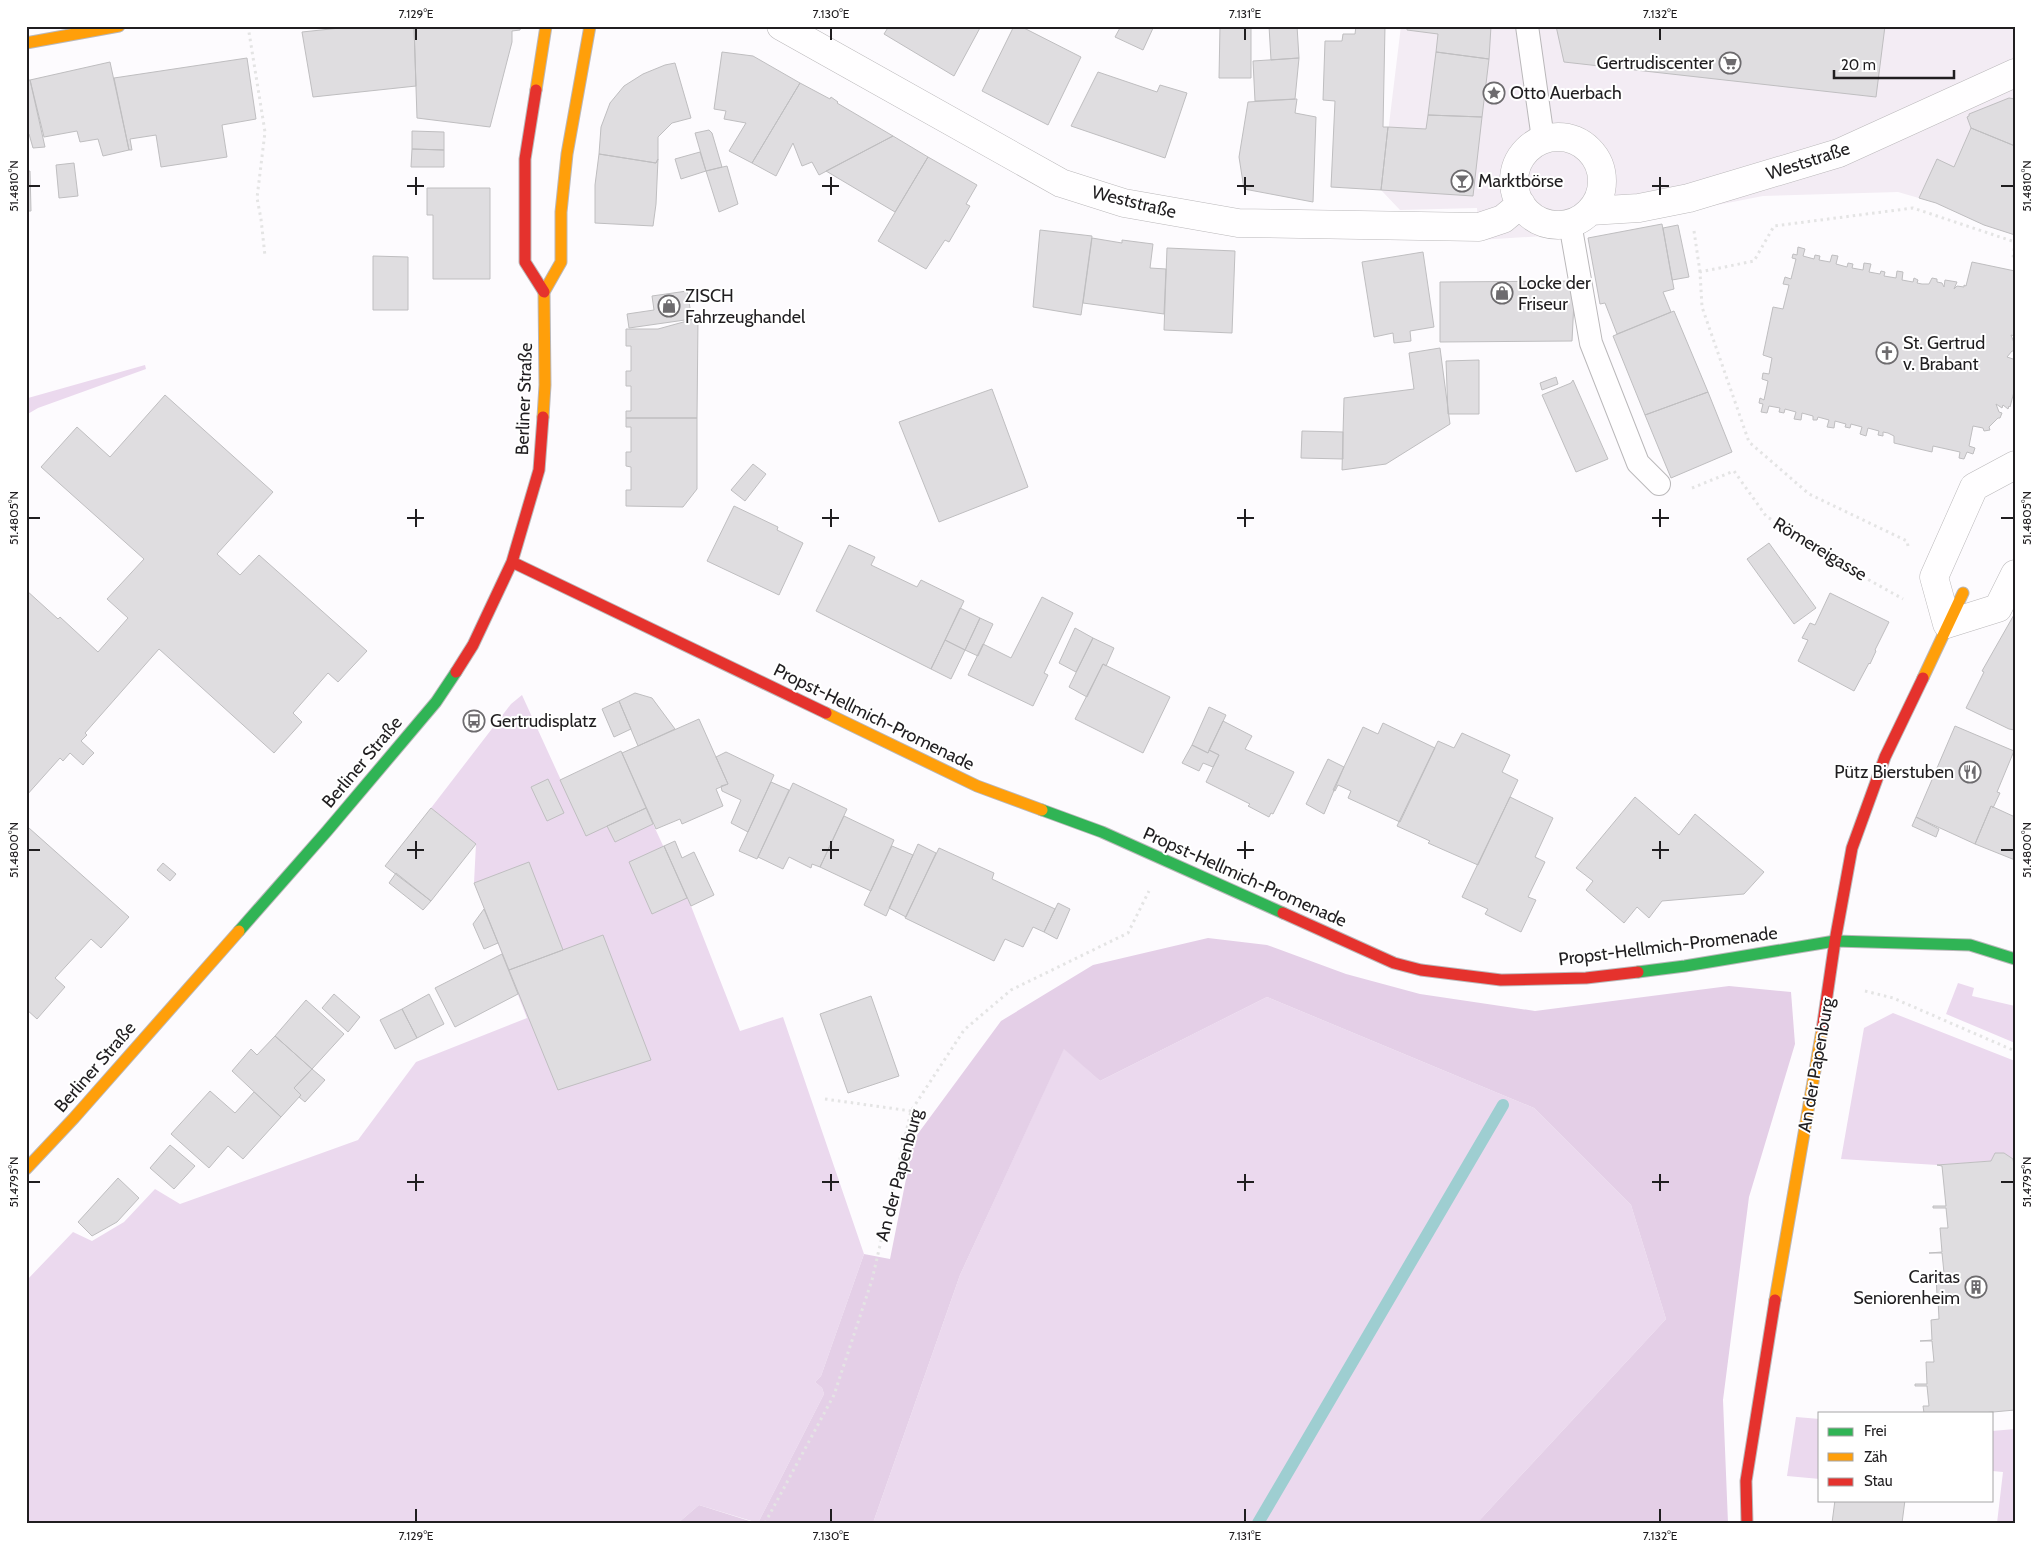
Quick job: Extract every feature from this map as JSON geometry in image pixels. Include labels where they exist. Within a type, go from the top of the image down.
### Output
[{"type":"street","points":[[26,43],[119,26]]},
{"type":"street","points":[[546,26],[525,159],[524,210],[525,262],[544,292],[561,262],[561,212],[567,154],[590,26]]},
{"type":"street","name":"Weststraße","points":[[781,26],[1061,182],[1124,203],[1238,223],[1479,227],[1503,219],[1521,204],[1530,214],[1542,222],[1556,224],[1580,217],[1639,208],[1689,198],[1839,153],[2015,73]]},
{"type":"street","points":[[1521,204],[1514,186],[1515,172],[1519,161],[1527,150],[1543,139],[1557,137],[1572,139],[1585,146],[1595,157],[1600,170],[1602,185],[1598,199],[1580,217]]},
{"type":"street","name":"Berliner Straße","points":[[26,1169],[74,1118],[326,831],[436,702],[473,645],[512,562],[539,470],[545,385],[544,292]]},
{"type":"street","points":[[2015,466],[1974,488],[1934,576],[1947,624],[1998,608],[2015,574]]},
{"type":"street","name":"Propst-Hellmich-Promenade","points":[[512,562],[977,786],[1102,832],[1394,963],[1421,970],[1501,980],[1586,978],[1685,966],[1835,941],[1970,945],[2015,959]]},
{"type":"street","name":"An der Papenburg","points":[[1747,1523],[1746,1481],[1852,848],[1885,756],[1963,593]]},
{"type":"lane","points":[[1527,26],[1543,139]]},
{"type":"lane","points":[[1580,217],[1591,343],[1638,463],[1659,484]]},
{"type":"path","points":[[248,26],[265,132],[257,198],[265,256]]},
{"type":"path","points":[[1689,198],[1700,272],[1702,307],[1749,442],[1809,494],[1907,541]]},
{"type":"path","points":[[1700,272],[1754,261],[1774,226],[1912,208],[2015,242],[2013,258],[2015,259]]},
{"type":"path","name":"Römereigasse","points":[[1659,484],[1665,498],[1734,471],[1766,516],[1828,557],[1947,624]]},
{"type":"path","name":"An der Papenburg","points":[[765,1523],[834,1395],[872,1280],[912,1111],[964,1030],[1011,990],[1128,933],[1165,860]]},
{"type":"path","points":[[1830,983],[1893,998],[2015,1051]]},
{"type":"path","points":[[825,1099],[912,1111]]},
{"type":"shaded area","points":[[1401,26],[2015,26],[2015,235],[1984,225],[1936,203],[1898,192],[1763,196],[1666,215],[1587,227],[1576,234],[1479,240],[1477,208],[1400,210],[1381,190]]},
{"type":"shaded area","points":[[145,365],[146,369],[38,408],[26,415],[26,378],[28,398]]},
{"type":"shaded area","points":[[522,695],[586,835],[607,826],[615,841],[653,824],[691,906],[740,1031],[783,1017],[864,1254],[821,1376],[815,1382],[822,1388],[824,1394],[758,1523],[699,1505],[678,1523],[26,1523],[26,1281],[73,1232],[92,1241],[124,1222],[155,1189],[180,1204],[358,1140],[416,1062],[527,1018],[474,883],[476,844],[431,808],[511,704]]},
{"type":"shaded area","points":[[1208,938],[1267,945],[1346,974],[1420,994],[1535,1011],[1729,986],[1791,992],[1795,1044],[1749,1197],[1723,1400],[1728,1523],[1477,1523],[1666,1319],[1631,1205],[1534,1108],[1267,997],[1100,1081],[1064,1049],[960,1275],[873,1523],[758,1523],[824,1394],[822,1388],[815,1382],[821,1376],[864,1254],[890,1259],[914,1139],[1001,1021],[1093,965]]},
{"type":"shaded area","points":[[1958,983],[1974,988],[1972,996],[2015,1006],[2015,1043],[1946,1014]]},
{"type":"shaded area","points":[[1267,997],[1534,1108],[1631,1205],[1666,1319],[1477,1523],[873,1523],[960,1275],[1064,1048],[1100,1081]]},
{"type":"shaded area","points":[[1893,1013],[2015,1061],[2015,1171],[2013,1159],[2004,1153],[1995,1153],[1991,1161],[1937,1165],[1841,1159],[1864,1028]]},
{"type":"shaded area","points":[[1796,1417],[1818,1419],[1818,1479],[1787,1476]]},
{"type":"shaded area","points":[[2015,1429],[2015,1523],[1997,1523],[2003,1472],[1994,1471],[1994,1431]]},
{"type":"shaded area","points":[[699,1505],[756,1523],[678,1523]]},
{"type":"building","points":[[359,26],[414,26],[416,86],[313,97],[302,32]]},
{"type":"building","points":[[414,26],[521,26],[520,30],[512,31],[512,42],[490,127],[417,118]]},
{"type":"building","points":[[889,26],[981,26],[954,76],[884,34]]},
{"type":"building","points":[[1014,26],[1020,26],[1081,57],[1048,125],[982,91]]},
{"type":"building","points":[[1121,26],[1154,26],[1143,50],[1115,37]]},
{"type":"building","points":[[1220,26],[1251,26],[1251,78],[1219,78]]},
{"type":"building","points":[[1269,26],[1297,26],[1299,58],[1271,60]]},
{"type":"building","points":[[1356,26],[1385,26],[1383,127],[1388,127],[1381,190],[1331,187],[1335,101],[1323,100],[1325,41],[1342,41],[1343,34],[1355,34]]},
{"type":"building","points":[[1407,26],[1491,26],[1489,59],[1436,52],[1438,34],[1407,30]]},
{"type":"building","name":"Gertrudiscenter","points":[[1556,26],[1885,26],[1876,97],[1564,62]]},
{"type":"building","points":[[722,52],[753,56],[800,83],[752,163],[729,151],[746,123],[724,119],[726,111],[714,109]]},
{"type":"building","points":[[1436,52],[1489,59],[1482,117],[1428,115]]},
{"type":"building","points":[[247,58],[256,119],[222,125],[227,157],[161,167],[156,135],[130,139],[132,150],[129,150],[114,78]]},
{"type":"building","points":[[1299,58],[1295,99],[1255,101],[1253,61]]},
{"type":"building","points":[[110,62],[129,150],[103,156],[98,139],[80,142],[77,131],[44,137],[30,80]]},
{"type":"building","points":[[675,63],[691,118],[672,123],[658,137],[658,159],[656,163],[599,154],[601,127],[610,103],[624,86],[643,74]]},
{"type":"building","points":[[1098,72],[1157,92],[1160,85],[1187,93],[1165,158],[1071,126]]},
{"type":"building","points":[[26,80],[30,80],[45,147],[33,148],[29,134],[26,134]]},
{"type":"building","points":[[800,83],[830,99],[831,97],[837,103],[893,136],[819,175],[812,162],[802,166],[793,143],[776,176],[752,163]]},
{"type":"building","points":[[2009,98],[2015,99],[2015,146],[1971,128],[1967,117],[1969,114]]},
{"type":"building","points":[[1297,99],[1295,113],[1316,117],[1313,202],[1244,189],[1239,157],[1248,102]]},
{"type":"building","points":[[1428,115],[1482,117],[1473,196],[1381,190],[1388,127],[1426,129]]},
{"type":"building","points":[[1971,128],[2015,146],[2015,235],[1984,225],[1936,203],[1919,198],[1937,159],[1954,167]]},
{"type":"building","points":[[709,130],[712,133],[722,167],[706,171],[695,133]]},
{"type":"building","points":[[412,131],[444,132],[444,150],[412,149]]},
{"type":"building","points":[[893,136],[928,157],[895,212],[826,171]]},
{"type":"building","points":[[412,149],[444,150],[444,167],[411,167]]},
{"type":"building","points":[[700,152],[706,171],[681,179],[675,159]]},
{"type":"building","points":[[599,154],[656,163],[658,159],[653,226],[595,223],[595,185]]},
{"type":"building","points":[[928,157],[977,185],[966,204],[970,206],[949,242],[945,240],[926,269],[878,241]]},
{"type":"building","points":[[74,163],[78,196],[59,198],[56,165]]},
{"type":"building","points":[[727,166],[738,204],[719,212],[706,171]]},
{"type":"building","points":[[26,171],[30,171],[31,211],[26,211]]},
{"type":"building","points":[[427,188],[490,188],[490,279],[433,279],[433,215],[427,215]]},
{"type":"building","points":[[1662,224],[1674,289],[1663,292],[1671,312],[1617,334],[1605,303],[1600,304],[1588,238]]},
{"type":"building","points":[[1678,225],[1689,277],[1672,280],[1663,228]]},
{"type":"building","points":[[1040,230],[1092,236],[1081,315],[1033,307]]},
{"type":"building","points":[[1092,238],[1122,243],[1122,240],[1153,244],[1150,268],[1166,269],[1164,314],[1083,303]]},
{"type":"building","name":"St. Gertrud v. Brabant","points":[[1798,247],[1805,249],[1803,256],[1814,259],[1815,255],[1820,256],[1819,260],[1830,262],[1832,255],[1838,256],[1836,264],[1847,267],[1848,263],[1853,264],[1852,268],[1863,270],[1864,263],[1871,264],[1869,272],[1880,274],[1881,271],[1885,272],[1884,276],[1896,278],[1897,271],[1903,272],[1902,280],[1913,282],[1914,278],[1918,280],[1917,283],[1929,284],[1932,278],[1937,279],[1937,282],[1942,283],[1944,287],[1945,280],[1957,282],[1954,289],[1957,286],[1966,286],[1972,262],[2015,271],[2015,336],[2011,335],[2015,351],[2012,351],[2007,357],[2013,359],[2015,356],[2015,388],[2008,409],[2003,405],[2002,408],[1996,404],[1999,412],[2002,413],[2000,418],[1989,427],[1990,430],[1984,431],[1983,428],[1973,426],[1969,446],[1975,448],[1973,454],[1967,452],[1964,459],[1959,458],[1960,452],[1933,446],[1932,452],[1894,443],[1894,436],[1888,433],[1883,432],[1883,436],[1878,435],[1879,431],[1868,428],[1866,436],[1860,434],[1862,427],[1851,424],[1850,428],[1845,427],[1846,424],[1835,421],[1834,428],[1827,427],[1829,420],[1818,417],[1817,420],[1813,420],[1813,416],[1802,413],[1801,420],[1794,419],[1796,412],[1785,409],[1784,413],[1779,412],[1780,408],[1769,406],[1767,413],[1761,412],[1763,404],[1759,403],[1760,398],[1764,400],[1768,381],[1762,379],[1763,373],[1769,374],[1772,358],[1763,355],[1773,307],[1783,309],[1789,285],[1783,284],[1785,277],[1791,279],[1796,259],[1792,258],[1793,254],[1797,255]]},
{"type":"building","points":[[1167,248],[1235,251],[1232,333],[1164,330]]},
{"type":"building","points":[[1423,252],[1434,327],[1410,331],[1411,341],[1394,343],[1393,333],[1374,337],[1362,262]]},
{"type":"building","points":[[373,256],[408,257],[408,310],[373,310]]},
{"type":"building","points":[[1575,281],[1572,341],[1440,342],[1440,282]]},
{"type":"building","points":[[687,291],[692,319],[629,328],[627,314],[654,310],[652,296]]},
{"type":"building","points":[[1674,311],[1708,392],[1645,415],[1613,336]]},
{"type":"building","points":[[698,318],[697,418],[626,418],[626,411],[631,411],[631,386],[626,386],[626,371],[631,371],[631,346],[626,346],[626,329],[658,329]]},
{"type":"building","points":[[1440,348],[1450,424],[1386,464],[1342,470],[1344,398],[1414,389],[1409,353]]},
{"type":"building","points":[[1479,360],[1479,414],[1448,414],[1446,361]]},
{"type":"building","points":[[1556,377],[1558,384],[1542,390],[1540,383]]},
{"type":"building","points":[[1573,380],[1608,459],[1576,472],[1542,395],[1571,383]]},
{"type":"building","points":[[992,389],[1028,487],[939,522],[899,422]]},
{"type":"building","points":[[1708,392],[1732,452],[1671,478],[1645,415]]},
{"type":"building","points":[[165,395],[273,492],[217,554],[240,575],[259,555],[367,651],[338,682],[328,673],[293,713],[302,722],[274,753],[159,649],[85,733],[87,735],[81,741],[94,753],[83,765],[70,753],[63,761],[60,758],[26,796],[26,590],[58,619],[60,617],[98,652],[128,618],[107,599],[144,559],[41,467],[77,427],[110,457]]},
{"type":"building","points":[[626,418],[697,418],[697,489],[683,507],[626,506],[626,490],[631,490],[631,467],[626,466],[626,452],[631,452],[631,427],[626,427]]},
{"type":"building","points":[[1302,431],[1343,432],[1343,459],[1301,458]]},
{"type":"building","points":[[753,464],[766,474],[745,501],[731,490]]},
{"type":"building","points":[[734,506],[778,527],[777,530],[803,543],[779,595],[707,561]]},
{"type":"building","points":[[1769,543],[1816,608],[1794,624],[1747,559]]},
{"type":"building","points":[[849,545],[875,557],[871,565],[917,587],[921,580],[964,601],[931,669],[816,611]]},
{"type":"building","points":[[1830,593],[1889,622],[1870,664],[1854,691],[1798,661],[1808,640],[1802,638],[1810,623],[1815,625]]},
{"type":"building","points":[[1042,597],[1073,613],[1044,673],[1048,675],[1033,706],[968,675],[983,644],[1011,658]]},
{"type":"building","points":[[960,608],[980,618],[965,650],[945,640]]},
{"type":"building","points":[[2015,613],[2015,730],[2009,729],[1966,708],[1984,672],[1982,671]]},
{"type":"building","points":[[980,618],[993,624],[978,656],[965,650]]},
{"type":"building","points":[[1075,628],[1093,638],[1076,672],[1059,663]]},
{"type":"building","points":[[1093,638],[1114,648],[1106,666],[1103,664],[1087,697],[1069,687]]},
{"type":"building","points":[[945,640],[965,650],[951,679],[931,669]]},
{"type":"building","points":[[1103,664],[1170,697],[1143,753],[1075,719]]},
{"type":"building","points":[[635,693],[652,698],[675,729],[638,746],[619,701]]},
{"type":"building","points":[[619,701],[631,729],[614,737],[602,709]]},
{"type":"building","points":[[1209,707],[1226,715],[1208,753],[1192,745]]},
{"type":"building","points":[[699,719],[728,784],[716,789],[723,806],[682,824],[680,819],[656,829],[622,753]]},
{"type":"building","points":[[1223,721],[1252,736],[1245,749],[1294,772],[1273,814],[1271,813],[1269,817],[1248,806],[1250,804],[1206,782],[1219,755],[1209,750]]},
{"type":"building","points":[[1383,723],[1435,748],[1400,822],[1348,798],[1351,791],[1338,785],[1335,791],[1333,790],[1363,727],[1378,734]]},
{"type":"building","name":"Pütz Bierstuben","points":[[1955,726],[2014,751],[1997,792],[2000,793],[1993,808],[1991,806],[1975,844],[1916,817]]},
{"type":"building","points":[[1462,733],[1510,755],[1502,772],[1518,780],[1478,865],[1428,843],[1430,841],[1397,826],[1438,741],[1454,748]]},
{"type":"building","points":[[1192,745],[1208,753],[1209,750],[1219,755],[1213,767],[1203,763],[1199,771],[1182,763]]},
{"type":"building","points":[[621,751],[646,808],[586,836],[560,780]]},
{"type":"building","points":[[726,752],[774,775],[748,832],[731,823],[741,800],[722,791],[721,786],[728,784],[716,757]]},
{"type":"building","points":[[1328,759],[1344,767],[1324,814],[1306,804]]},
{"type":"building","points":[[548,779],[564,813],[547,821],[531,787]]},
{"type":"building","points":[[771,782],[789,790],[757,859],[739,851]]},
{"type":"building","points":[[793,783],[847,809],[820,867],[812,864],[811,868],[789,857],[783,869],[758,857]]},
{"type":"building","points":[[1510,797],[1553,818],[1535,857],[1545,862],[1528,897],[1536,900],[1521,932],[1485,914],[1488,909],[1462,897]]},
{"type":"building","points":[[1635,797],[1679,835],[1695,814],[1764,872],[1744,894],[1662,901],[1649,918],[1637,907],[1624,923],[1586,890],[1593,881],[1576,868]]},
{"type":"building","points":[[1991,806],[2015,817],[2015,860],[1975,844]]},
{"type":"building","points":[[431,808],[476,844],[431,901],[385,866]]},
{"type":"building","points":[[646,808],[653,824],[615,842],[607,826]]},
{"type":"building","points":[[844,816],[894,840],[871,891],[820,867]]},
{"type":"building","points":[[1916,817],[1939,829],[1936,837],[1912,826]]},
{"type":"building","points":[[29,828],[129,917],[101,948],[91,939],[55,978],[65,987],[37,1019],[26,1009],[26,831]]},
{"type":"building","points":[[675,841],[682,858],[694,852],[714,895],[691,906],[664,846]]},
{"type":"building","points":[[918,844],[936,853],[906,917],[889,908]]},
{"type":"building","points":[[664,846],[687,898],[652,914],[629,862]]},
{"type":"building","points":[[892,846],[913,855],[886,916],[864,905]]},
{"type":"building","points":[[939,848],[994,873],[992,879],[1055,909],[1044,932],[1033,927],[1023,947],[1005,939],[994,961],[905,918]]},
{"type":"building","points":[[529,862],[563,950],[509,970],[474,883]]},
{"type":"building","points":[[163,863],[176,874],[170,881],[157,870]]},
{"type":"building","points":[[396,873],[431,901],[423,910],[389,883]]},
{"type":"building","points":[[1058,903],[1070,909],[1057,939],[1044,932]]},
{"type":"building","points":[[484,909],[498,943],[484,949],[473,924]]},
{"type":"building","points":[[603,935],[651,1060],[558,1090],[509,970]]},
{"type":"building","points":[[502,954],[518,994],[455,1027],[435,988]]},
{"type":"building","points":[[334,994],[360,1017],[348,1032],[322,1008]]},
{"type":"building","points":[[429,994],[444,1024],[417,1038],[402,1009]]},
{"type":"building","points":[[871,996],[899,1076],[848,1093],[820,1014]]},
{"type":"building","points":[[306,1000],[344,1034],[312,1069],[275,1036]]},
{"type":"building","points":[[402,1009],[417,1038],[395,1049],[380,1020]]},
{"type":"building","points":[[275,1036],[312,1069],[294,1088],[301,1095],[281,1117],[232,1071],[251,1049],[257,1055]]},
{"type":"building","points":[[312,1069],[325,1080],[305,1102],[299,1097],[301,1095],[294,1088]]},
{"type":"building","points":[[210,1091],[235,1113],[254,1092],[281,1117],[243,1159],[228,1146],[209,1168],[171,1134]]},
{"type":"building","points":[[170,1145],[195,1166],[174,1189],[150,1168]]},
{"type":"building","name":"Caritas Seniorenheim","points":[[1995,1153],[2004,1153],[2013,1159],[2015,1171],[2015,1410],[1993,1412],[1924,1412],[1923,1406],[1929,1406],[1927,1386],[1915,1386],[1915,1384],[1927,1384],[1926,1362],[1934,1362],[1932,1341],[1920,1341],[1932,1340],[1931,1320],[1939,1319],[1938,1299],[1921,1300],[1921,1297],[1937,1295],[1936,1274],[1944,1273],[1942,1253],[1929,1253],[1942,1252],[1940,1228],[1948,1228],[1946,1208],[1933,1208],[1933,1206],[1946,1206],[1942,1166],[1937,1165],[1991,1161]]},
{"type":"building","points":[[118,1178],[139,1198],[117,1222],[92,1236],[78,1222]]},
{"type":"building","points":[[1835,1502],[1905,1502],[1902,1523],[1832,1523]]},
{"type":"waterway","points":[[1258,1523],[1503,1105]]},
{"type":"traffic: fast","points":[[239,931],[436,702],[456,672]]},
{"type":"traffic: fast","points":[[1042,810],[1102,832],[1283,913]]},
{"type":"traffic: fast","points":[[1638,972],[1835,941],[1970,945],[2015,959]]},
{"type":"traffic: slow","points":[[26,43],[119,26]]},
{"type":"traffic: slow","points":[[536,90],[546,26]]},
{"type":"traffic: slow","points":[[543,417],[545,385],[544,292],[561,262],[561,212],[567,154],[590,26]]},
{"type":"traffic: slow","points":[[1923,678],[1963,593]]},
{"type":"traffic: slow","points":[[826,713],[977,786],[1042,810]]},
{"type":"traffic: slow","points":[[26,1169],[74,1118],[239,931]]},
{"type":"traffic: slow","points":[[1775,1300],[1822,1030]]},
{"type":"traffic: jam","points":[[536,90],[525,159],[525,262],[544,292]]},
{"type":"traffic: jam","points":[[456,672],[473,645],[512,562],[539,470],[543,417]]},
{"type":"traffic: jam","points":[[512,562],[826,713]]},
{"type":"traffic: jam","points":[[1822,1030],[1835,941],[1852,848],[1885,757],[1923,678]]},
{"type":"traffic: jam","points":[[1283,913],[1394,963],[1421,970],[1501,980],[1586,978],[1638,972]]},
{"type":"traffic: jam","points":[[1747,1523],[1746,1481],[1775,1300]]},
{"type":"place","name":"Gertrudiscenter","points":[[1730,63]]},
{"type":"place","name":"Otto Auerbach","points":[[1494,93]]},
{"type":"place","name":"Marktbörse","points":[[1462,181]]},
{"type":"place","name":"Locke der Friseur","points":[[1502,293]]},
{"type":"place","name":"ZISCH Fahrzeughandel","points":[[669,306]]},
{"type":"place","name":"St. Gertrud v. Brabant","points":[[1887,353]]},
{"type":"place","name":"Gertrudisplatz","points":[[474,721]]},
{"type":"place","name":"Pütz Bierstuben","points":[[1970,772]]},
{"type":"place","name":"Caritas Seniorenheim","points":[[1976,1287]]}]
